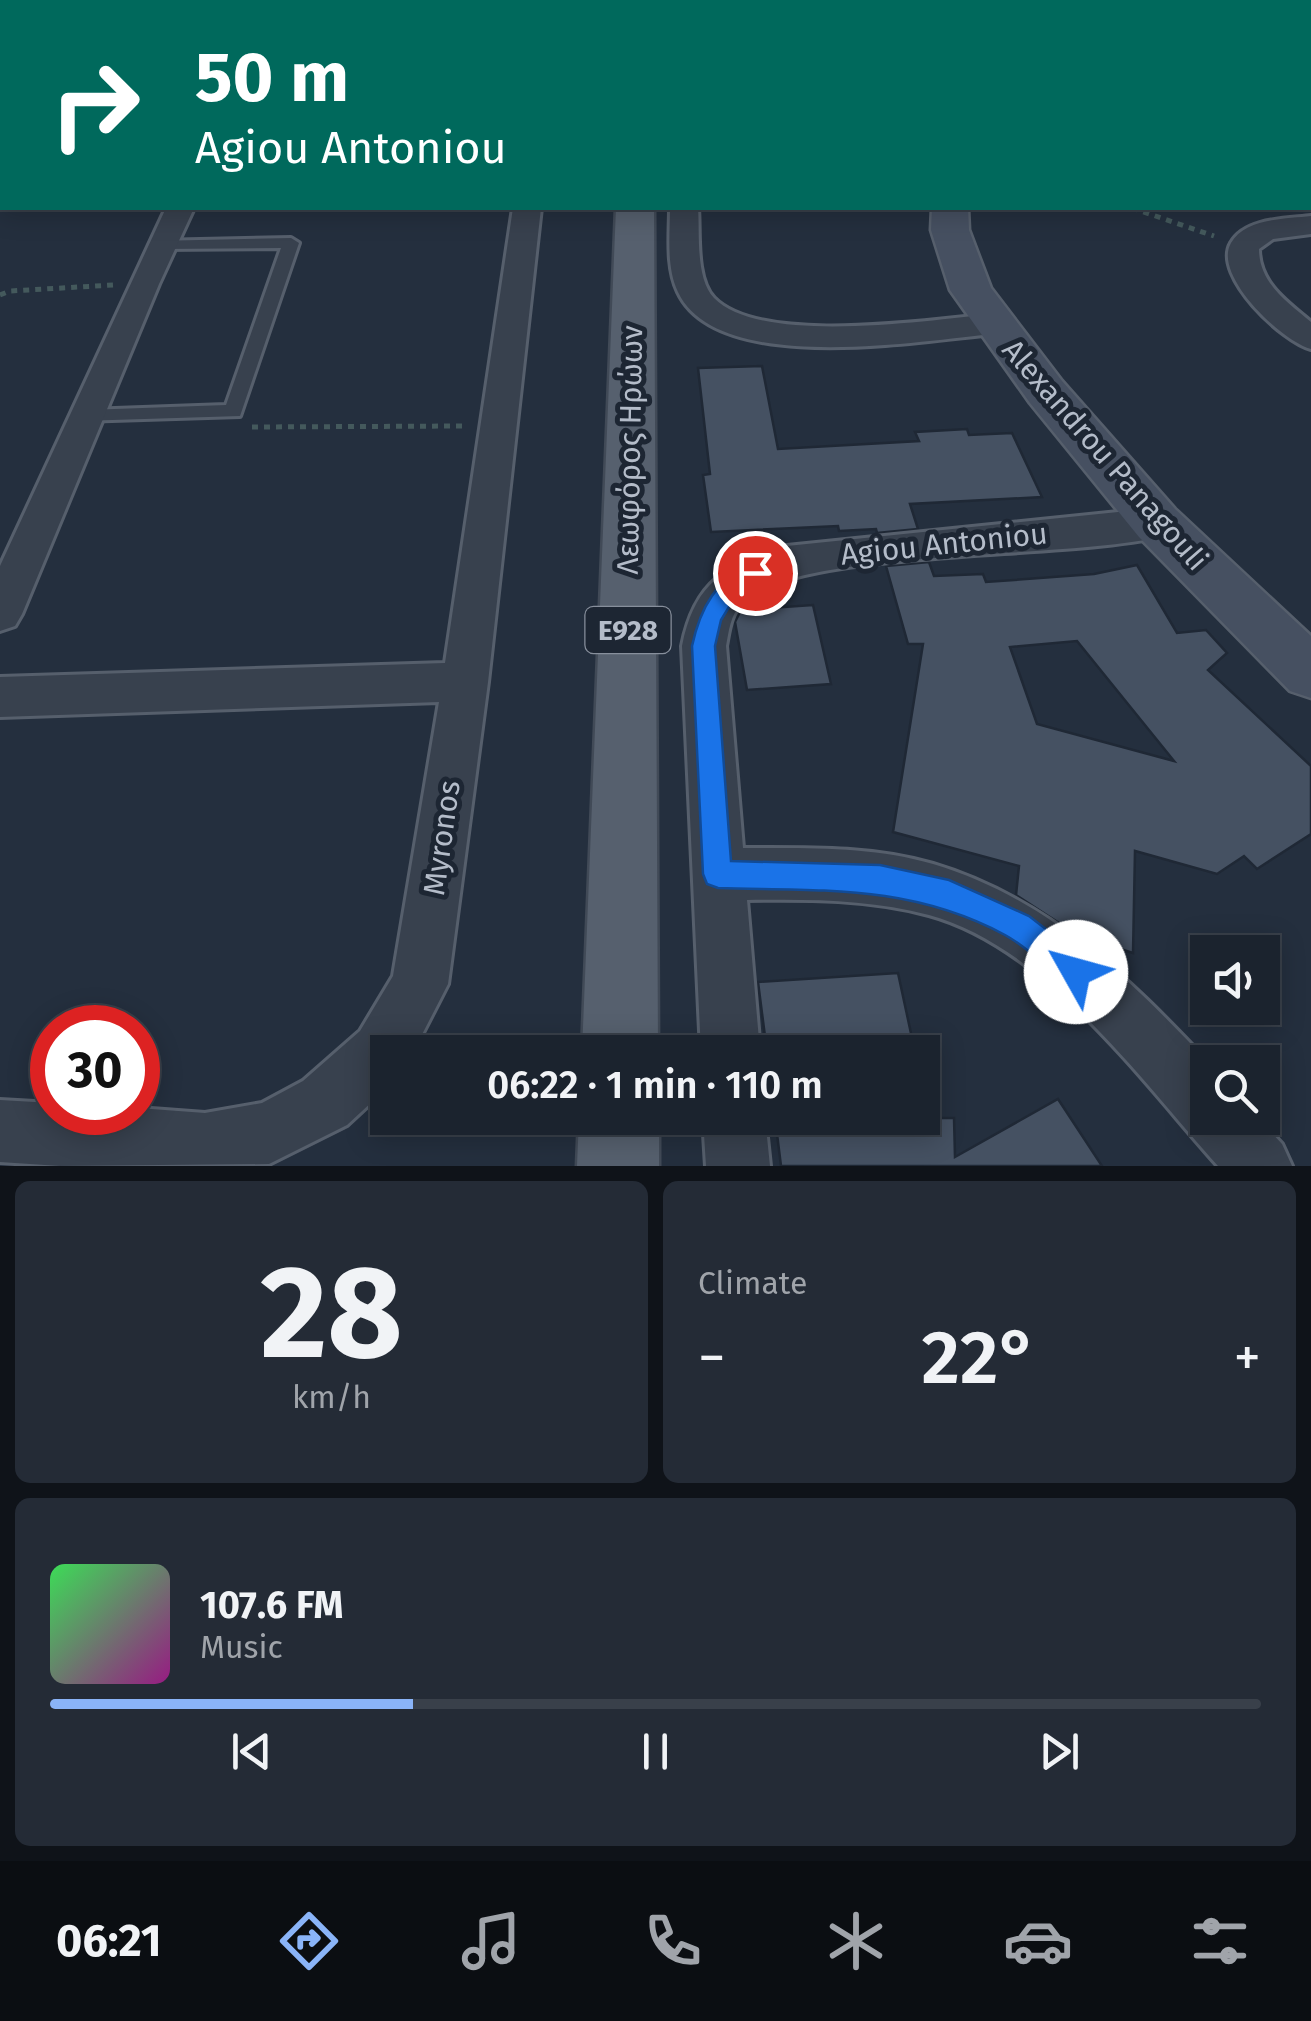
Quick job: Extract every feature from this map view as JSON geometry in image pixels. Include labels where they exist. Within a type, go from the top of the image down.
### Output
[{"type":"main road","name":"Λεωφόρος Ηρώων","points":[[620,1035],[635,210]]},
{"type":"main road","points":[[618,1166],[619,1135]]},
{"type":"street","points":[[0,614],[179,210]]},
{"type":"street","name":"Myronos","points":[[0,1132],[206,1144],[269,1133],[325,1103],[381,1052],[420,984],[527,210]]},
{"type":"street","points":[[684,210],[693,292],[702,306],[735,326],[764,333],[824,337],[993,324]]},
{"type":"street","name":"Alexandrou Panagouli","points":[[950,210],[950,230],[961,267],[993,324],[1157,524],[1311,673]]},
{"type":"street","points":[[1311,225],[1264,231],[1244,246],[1241,258],[1260,292],[1311,339]]},
{"type":"street","name":"Agiou Antoniou","points":[[729,1035],[704,646],[710,618],[727,591],[755,573],[831,554],[1157,524]]},
{"type":"street","points":[[0,696],[464,682]]},
{"type":"street","points":[[718,874],[880,879],[949,894],[1018,926],[1105,995],[1190,1088]]},
{"type":"street","points":[[735,1135],[738,1166]]},
{"type":"street","points":[[1232,1135],[1260,1166]]},
{"type":"lane","points":[[87,416],[233,411],[291,243],[161,244]]},
{"type":"path","points":[[1138,210],[1244,246]]},
{"type":"path","points":[[0,295],[10,291],[143,284]]},
{"type":"path","points":[[233,411],[247,427],[498,426]]},
{"type":"building","points":[[762,366],[778,449],[919,441],[915,432],[967,429],[969,435],[1012,433],[1042,497],[910,504],[918,529],[877,533],[876,529],[839,531],[838,526],[711,532],[703,475],[710,474],[698,368]]},
{"type":"building","points":[[929,562],[934,576],[983,574],[986,582],[1094,574],[1137,565],[1177,633],[1206,630],[1227,653],[1208,670],[1311,766],[1311,834],[1257,869],[1244,856],[1217,874],[1135,851],[1133,953],[1079,936],[1016,895],[1019,866],[893,832],[923,644],[908,644],[886,566]],"holes":[[[1077,641],[1174,761],[1037,724],[1010,647]]]},
{"type":"building","points":[[813,605],[831,684],[747,690],[735,622],[741,610]]},
{"type":"building","points":[[898,973],[911,1035],[765,1035],[758,982]]},
{"type":"building","points":[[1058,1099],[1102,1166],[781,1166],[777,1135],[940,1135],[940,1118],[954,1118],[955,1157]]},
{"type":"route","points":[[755,573],[727,591],[710,618],[704,646],[718,874],[880,879],[949,894],[1018,926],[1076,972]]}]
